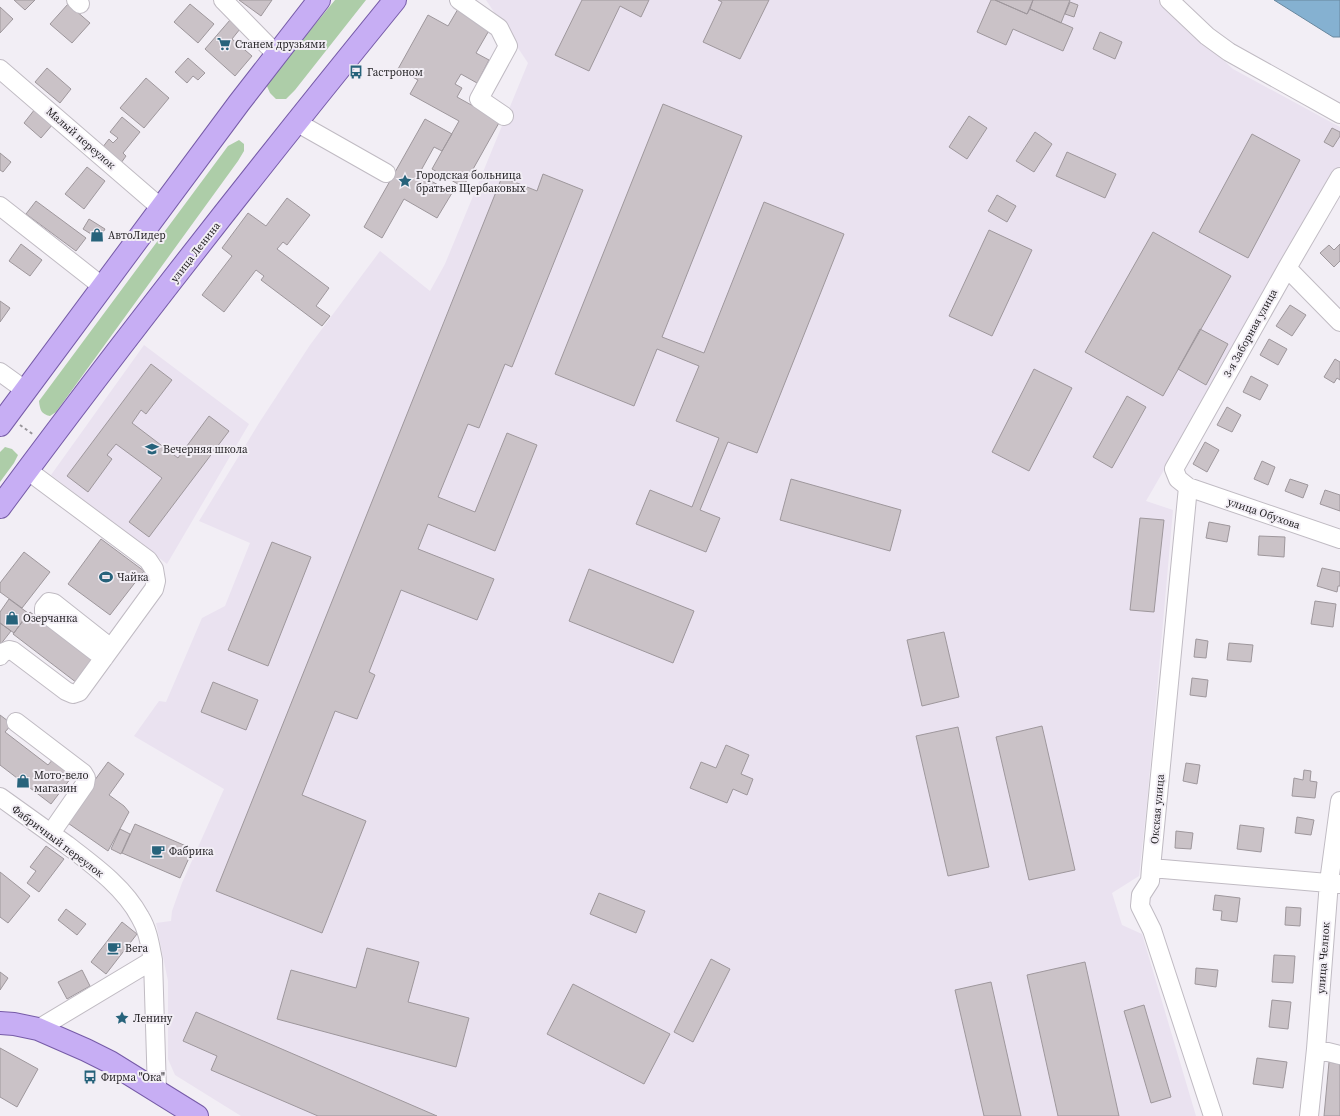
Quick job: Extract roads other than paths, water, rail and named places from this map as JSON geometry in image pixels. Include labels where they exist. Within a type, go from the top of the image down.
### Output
[{"type":"main road","points":[[3,420],[239,103],[319,0]]},
{"type":"main road","name":"улица Ленина","points":[[0,507],[46,444],[296,122],[395,0]]},
{"type":"main road","points":[[0,1023],[22,1025],[38,1029],[110,1062],[197,1116]]},
{"type":"street","points":[[223,0],[277,55]]},
{"type":"street","points":[[459,0],[499,28],[508,46],[479,99],[504,116]]},
{"type":"street","points":[[1168,0],[1207,36],[1229,52],[1340,114]]},
{"type":"street","name":"Малый переулок","points":[[2,76],[161,208]]},
{"type":"street","points":[[296,122],[386,173]]},
{"type":"street","name":"3-я Заборная улица","points":[[1188,487],[1178,479],[1174,469],[1340,177]]},
{"type":"street","points":[[0,206],[103,287]]},
{"type":"street","points":[[1287,268],[1340,322]]},
{"type":"street","points":[[0,372],[26,390]]},
{"type":"street","points":[[0,656],[2,653],[9,650],[13,651],[66,691],[73,694],[79,692],[154,589],[156,581],[154,569],[148,560],[27,470]]},
{"type":"street","name":"улица Обухова","points":[[1188,487],[1340,539]]},
{"type":"street","name":"Окская улица","points":[[1188,487],[1152,868],[1150,881],[1141,895],[1140,906],[1152,930],[1213,1116]]},
{"type":"street","points":[[16,722],[83,773],[86,778],[85,784],[51,833]]},
{"type":"street","name":"Фабричный переулок","points":[[0,797],[51,833],[101,872],[134,906],[141,918],[146,930],[153,960],[157,1091]]},
{"type":"street","name":"улица Челнок","points":[[1309,1116],[1334,883],[1340,801]]},
{"type":"street","points":[[1152,868],[1334,883]]},
{"type":"street","points":[[38,1029],[153,960]]},
{"type":"street","points":[[1316,1049],[1340,1055]]},
{"type":"water","points":[[1274,0],[1340,0],[1340,37],[1333,37]]},
{"type":"place","name":"Станем друзьями","points":[[224,44]]},
{"type":"place","name":"Гастроном","points":[[356,72]]},
{"type":"place","name":"Городская больница братьев Щербаковых","points":[[405,181]]},
{"type":"place","name":"АвтоЛидер","points":[[97,235]]},
{"type":"place","name":"Вечерняя школа","points":[[152,449]]},
{"type":"place","name":"Чайка","points":[[106,577]]},
{"type":"place","name":"Озерчанка","points":[[12,618]]},
{"type":"place","name":"Мото-вело магазин","points":[[23,781]]},
{"type":"place","name":"Фабрика","points":[[158,851]]},
{"type":"place","name":"Вега","points":[[114,948]]},
{"type":"place","name":"Ленину","points":[[122,1018]]},
{"type":"place","name":"Фирма \"Ока\"","points":[[90,1077]]}]
